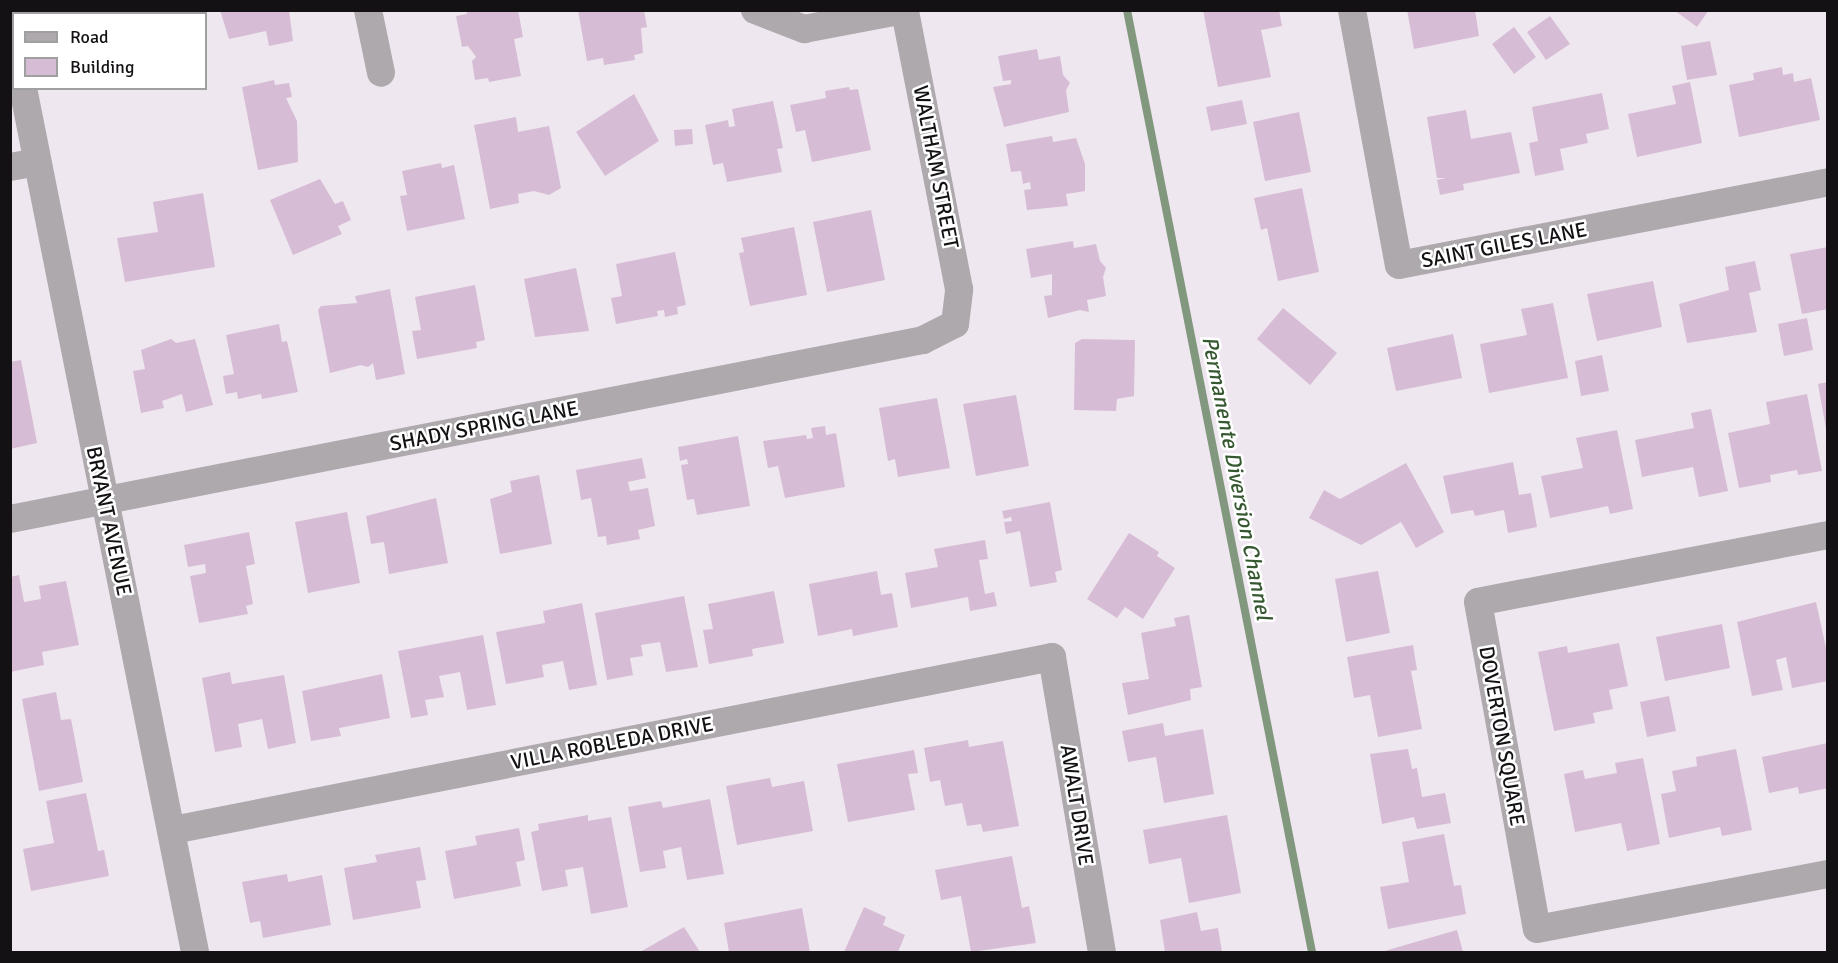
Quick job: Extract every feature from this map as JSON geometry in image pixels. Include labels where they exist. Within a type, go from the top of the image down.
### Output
[{"type":"street","points":[[368,10],[381,73]]},
{"type":"street","points":[[755,10],[804,29],[905,10]]},
{"type":"street","name":"WALTHAM STREET","points":[[905,10],[959,289],[955,324]]},
{"type":"street","name":"SAINT GILES LANE","points":[[1352,10],[1399,265],[1827,182]]},
{"type":"street","name":"BRYANT AVENUE","points":[[23,90],[24,164],[104,499],[173,830],[195,952]]},
{"type":"street","name":"SHADY SPRING LANE","points":[[10,519],[923,340],[955,324]]},
{"type":"street","name":"DOVERTON SQUARE","points":[[1827,535],[1478,603],[1537,929],[1827,874]]},
{"type":"street","name":"VILLA ROBLEDA DRIVE","points":[[173,830],[1052,657]]},
{"type":"street","name":"AWALT DRIVE","points":[[1052,657],[1102,952]]},
{"type":"building","points":[[130,10],[174,10],[174,12],[130,12]]},
{"type":"building","points":[[220,10],[289,10],[293,41],[269,46],[266,31],[229,39]]},
{"type":"building","points":[[467,10],[518,10],[523,37],[514,39],[521,76],[489,82],[488,78],[475,80],[472,61],[476,57],[468,46],[462,47],[456,16],[467,14]]},
{"type":"building","points":[[578,10],[644,10],[647,27],[641,28],[643,53],[634,55],[635,60],[604,65],[603,58],[587,61]]},
{"type":"building","points":[[1203,10],[1279,10],[1282,26],[1261,30],[1271,77],[1218,87]]},
{"type":"building","points":[[1407,10],[1475,10],[1479,36],[1414,49]]},
{"type":"building","points":[[1674,10],[1709,10],[1697,27]]},
{"type":"building","points":[[1550,16],[1570,44],[1546,60],[1527,32]]},
{"type":"building","points":[[1514,27],[1536,57],[1514,74],[1492,44]]},
{"type":"building","points":[[1710,41],[1717,75],[1687,80],[1681,46]]},
{"type":"building","points":[[1037,49],[1039,60],[1060,56],[1063,75],[1070,83],[1066,90],[1069,112],[1004,127],[993,87],[1011,84],[1011,80],[1003,81],[998,56]]},
{"type":"building","points":[[1782,67],[1783,75],[1793,73],[1794,82],[1811,78],[1820,120],[1739,137],[1729,85],[1754,80],[1753,73]]},
{"type":"building","points":[[274,80],[275,85],[289,83],[292,97],[286,98],[297,121],[298,162],[258,170],[242,87]]},
{"type":"building","points":[[1690,82],[1702,143],[1637,157],[1628,114],[1676,104],[1672,86]]},
{"type":"building","points":[[849,87],[850,90],[858,89],[871,150],[812,162],[805,130],[796,132],[790,105],[826,98],[825,91]]},
{"type":"building","points":[[1602,93],[1609,129],[1586,134],[1588,143],[1560,149],[1564,170],[1535,176],[1529,143],[1538,141],[1532,107]]},
{"type":"building","points":[[634,94],[659,141],[605,176],[576,132]]},
{"type":"building","points":[[1242,100],[1247,124],[1211,131],[1206,107]]},
{"type":"building","points":[[773,101],[783,148],[777,149],[782,172],[727,182],[723,163],[713,165],[705,125],[728,120],[729,127],[735,126],[732,109]]},
{"type":"building","points":[[1466,110],[1471,139],[1511,132],[1520,173],[1463,184],[1464,190],[1440,195],[1437,180],[1446,178],[1437,178],[1427,117]]},
{"type":"building","points":[[1299,112],[1311,172],[1265,181],[1253,122]]},
{"type":"building","points":[[516,117],[518,132],[549,126],[561,188],[549,195],[534,191],[518,194],[519,203],[490,209],[474,125]]},
{"type":"building","points":[[692,129],[693,144],[675,146],[674,130]]},
{"type":"building","points":[[1052,136],[1053,142],[1076,138],[1085,164],[1085,191],[1066,194],[1068,206],[1027,210],[1024,190],[1031,189],[1030,182],[1023,184],[1021,171],[1011,172],[1006,144]]},
{"type":"building","points":[[441,163],[442,168],[454,165],[465,219],[407,231],[400,196],[407,195],[402,171]]},
{"type":"building","points":[[320,179],[335,204],[343,201],[351,220],[338,226],[342,234],[293,255],[270,200]]},
{"type":"building","points":[[1302,188],[1319,272],[1278,281],[1267,228],[1261,230],[1254,198]]},
{"type":"building","points":[[203,193],[215,267],[125,282],[117,238],[158,232],[153,202]]},
{"type":"building","points":[[871,210],[885,280],[827,292],[813,222]]},
{"type":"building","points":[[794,227],[807,295],[750,306],[739,253],[744,252],[741,238]]},
{"type":"building","points":[[1073,241],[1074,248],[1096,244],[1100,261],[1106,268],[1103,277],[1106,296],[1087,300],[1089,312],[1080,310],[1048,318],[1044,296],[1052,295],[1052,274],[1031,278],[1026,249]]},
{"type":"building","points":[[1828,247],[1828,309],[1802,314],[1790,254]]},
{"type":"building","points":[[675,252],[686,305],[677,307],[678,314],[665,317],[664,310],[657,311],[658,316],[616,324],[611,298],[622,296],[616,264]]},
{"type":"building","points":[[1755,261],[1761,290],[1749,293],[1757,332],[1687,343],[1679,304],[1729,290],[1725,267]]},
{"type":"building","points":[[576,268],[589,331],[535,337],[524,279]]},
{"type":"building","points":[[1653,281],[1662,327],[1597,341],[1587,294]]},
{"type":"building","points":[[475,285],[485,340],[476,342],[477,348],[417,359],[412,331],[421,330],[415,297]]},
{"type":"building","points":[[390,289],[405,374],[376,380],[373,363],[368,367],[361,365],[330,373],[318,310],[321,306],[357,303],[355,296]]},
{"type":"building","points":[[1553,303],[1568,378],[1489,393],[1480,344],[1527,335],[1521,309]]},
{"type":"building","points":[[1283,308],[1337,353],[1310,385],[1257,339]]},
{"type":"building","points":[[1807,318],[1813,350],[1784,356],[1778,324]]},
{"type":"building","points":[[279,324],[282,342],[287,341],[298,392],[262,399],[261,394],[238,399],[237,392],[226,394],[223,376],[234,374],[226,335]]},
{"type":"building","points":[[1453,334],[1462,378],[1396,391],[1387,348]]},
{"type":"building","points":[[171,339],[176,343],[195,339],[213,405],[186,412],[182,394],[162,401],[164,408],[141,413],[133,371],[145,369],[141,350]]},
{"type":"building","points":[[1082,339],[1135,340],[1134,396],[1117,399],[1116,411],[1074,410],[1075,343]]},
{"type":"building","points":[[1602,355],[1609,391],[1581,396],[1575,361]]},
{"type":"building","points":[[21,360],[37,443],[10,449],[10,362]]},
{"type":"building","points":[[1828,382],[1828,429],[1826,429],[1818,384]]},
{"type":"building","points":[[1807,394],[1822,471],[1798,475],[1797,470],[1770,475],[1771,482],[1739,488],[1728,433],[1770,424],[1766,402]]},
{"type":"building","points":[[1016,395],[1029,466],[976,476],[963,404]]},
{"type":"building","points":[[937,398],[950,468],[898,477],[895,459],[888,461],[879,408]]},
{"type":"building","points":[[1711,409],[1728,491],[1699,497],[1693,467],[1642,477],[1635,440],[1694,428],[1691,413]]},
{"type":"building","points":[[825,426],[826,435],[836,433],[845,487],[785,498],[778,466],[768,468],[763,441],[806,435],[807,439],[813,438],[811,428]]},
{"type":"building","points":[[1617,430],[1633,509],[1610,514],[1608,506],[1550,518],[1541,476],[1583,468],[1576,438]]},
{"type":"building","points":[[738,436],[750,506],[697,515],[694,499],[687,500],[681,465],[688,464],[687,459],[680,461],[678,447]]},
{"type":"building","points":[[642,458],[646,478],[628,482],[630,491],[648,488],[655,526],[638,530],[640,539],[607,545],[606,536],[598,537],[591,498],[581,500],[576,470]]},
{"type":"building","points":[[1513,462],[1519,495],[1531,493],[1537,527],[1508,533],[1504,510],[1475,516],[1473,510],[1451,514],[1443,476]]},
{"type":"building","points":[[1406,463],[1444,532],[1416,548],[1401,522],[1361,545],[1309,518],[1324,490],[1340,499]]},
{"type":"building","points":[[539,475],[552,544],[500,554],[490,499],[512,492],[510,481]]},
{"type":"building","points":[[436,498],[448,563],[389,574],[384,542],[371,544],[366,516]]},
{"type":"building","points":[[1050,502],[1062,570],[1055,572],[1057,582],[1030,587],[1020,531],[1006,534],[1004,522],[1012,521],[1011,517],[1004,519],[1002,511]]},
{"type":"building","points":[[347,512],[360,583],[308,593],[295,522]]},
{"type":"building","points":[[249,532],[255,564],[246,566],[253,604],[246,606],[248,614],[199,623],[190,576],[206,573],[205,564],[188,567],[184,545]]},
{"type":"building","points":[[1129,533],[1159,552],[1157,556],[1175,568],[1143,619],[1125,607],[1117,618],[1087,599]]},
{"type":"building","points":[[985,540],[988,559],[979,560],[985,594],[994,592],[997,606],[970,611],[968,597],[911,608],[905,573],[938,567],[934,549]]},
{"type":"building","points":[[877,571],[881,595],[892,593],[898,627],[853,636],[852,629],[818,636],[809,584]]},
{"type":"building","points":[[1378,571],[1390,633],[1346,642],[1335,579]]},
{"type":"building","points":[[19,575],[24,602],[41,599],[39,586],[66,581],[79,645],[42,652],[44,665],[10,672],[10,577]]},
{"type":"building","points":[[774,591],[784,643],[752,649],[753,656],[709,664],[703,630],[713,629],[708,604]]},
{"type":"building","points":[[684,596],[698,667],[666,672],[660,642],[641,645],[643,656],[630,658],[633,675],[607,680],[595,613]]},
{"type":"building","points":[[1816,602],[1828,657],[1828,681],[1792,688],[1786,657],[1776,660],[1783,690],[1752,696],[1737,622]]},
{"type":"building","points":[[582,603],[597,685],[569,690],[563,661],[542,665],[544,677],[506,684],[496,632],[545,623],[543,611]]},
{"type":"building","points":[[1189,615],[1202,687],[1190,689],[1191,700],[1128,715],[1122,683],[1149,679],[1141,633],[1176,626],[1174,618]]},
{"type":"building","points":[[1722,624],[1730,668],[1665,681],[1656,637]]},
{"type":"building","points":[[483,635],[496,705],[467,710],[460,672],[439,676],[444,697],[425,700],[428,715],[411,718],[398,651]]},
{"type":"building","points":[[1619,643],[1628,686],[1609,690],[1613,709],[1593,713],[1595,723],[1554,731],[1538,652],[1567,646],[1568,653]]},
{"type":"building","points":[[1413,645],[1417,670],[1411,671],[1422,729],[1378,737],[1370,695],[1354,698],[1347,657]]},
{"type":"building","points":[[230,672],[232,684],[284,675],[296,743],[268,749],[262,719],[238,724],[242,747],[215,752],[202,678]]},
{"type":"building","points":[[382,674],[390,718],[339,728],[341,736],[311,741],[302,691]]},
{"type":"building","points":[[56,692],[61,720],[71,719],[83,782],[39,791],[22,699]]},
{"type":"building","points":[[1669,696],[1676,731],[1647,737],[1640,702]]},
{"type":"building","points":[[1163,723],[1165,736],[1203,729],[1214,794],[1164,803],[1156,757],[1128,762],[1122,731]]},
{"type":"building","points":[[968,740],[969,747],[1003,741],[1019,826],[983,832],[981,824],[967,826],[962,803],[945,806],[940,780],[930,782],[924,748]]},
{"type":"building","points":[[1828,743],[1828,788],[1799,794],[1798,787],[1769,793],[1762,757]]},
{"type":"building","points":[[1408,749],[1412,769],[1417,768],[1422,797],[1445,793],[1451,823],[1417,829],[1414,817],[1382,824],[1370,754]]},
{"type":"building","points":[[1736,749],[1752,830],[1722,836],[1720,827],[1669,838],[1661,794],[1676,791],[1672,771],[1697,766],[1696,757]]},
{"type":"building","points":[[914,750],[918,773],[908,774],[915,810],[848,822],[837,764]]},
{"type":"building","points":[[1643,758],[1660,844],[1627,851],[1621,823],[1575,832],[1564,774],[1583,770],[1585,779],[1617,773],[1615,763]]},
{"type":"building","points":[[770,778],[772,787],[804,781],[813,831],[737,845],[726,786]]},
{"type":"building","points":[[86,793],[98,851],[104,850],[109,876],[31,891],[23,849],[54,843],[46,801]]},
{"type":"building","points":[[710,799],[724,874],[687,880],[681,847],[663,851],[666,868],[640,872],[628,807],[661,801],[663,808]]},
{"type":"building","points":[[588,815],[588,821],[611,817],[628,907],[591,914],[583,867],[565,870],[568,886],[542,891],[531,832],[539,830],[538,824]]},
{"type":"building","points":[[1227,815],[1241,893],[1189,903],[1181,858],[1149,864],[1143,830]]},
{"type":"building","points":[[519,828],[525,860],[516,862],[521,886],[454,899],[445,851],[477,845],[475,836]]},
{"type":"building","points":[[1444,834],[1454,886],[1461,885],[1466,914],[1388,929],[1380,887],[1409,882],[1402,842]]},
{"type":"building","points":[[420,847],[426,880],[416,881],[421,908],[353,920],[344,868],[377,862],[375,855]]},
{"type":"building","points":[[1012,856],[1022,908],[1029,906],[1036,943],[971,952],[961,896],[941,900],[935,870]]},
{"type":"building","points":[[287,874],[288,882],[322,875],[331,925],[263,938],[260,921],[250,923],[242,882]]},
{"type":"building","points":[[864,907],[886,917],[883,925],[905,935],[898,952],[844,952]]},
{"type":"building","points":[[802,908],[810,952],[729,952],[724,923]]},
{"type":"building","points":[[1197,912],[1201,931],[1218,928],[1222,952],[1165,952],[1160,920]]},
{"type":"building","points":[[684,927],[700,952],[640,952]]},
{"type":"building","points":[[1457,930],[1463,952],[1381,952]]},
{"type":"waterway","name":"Permanente Diversion Channel","points":[[1127,10],[1312,952]]}]
